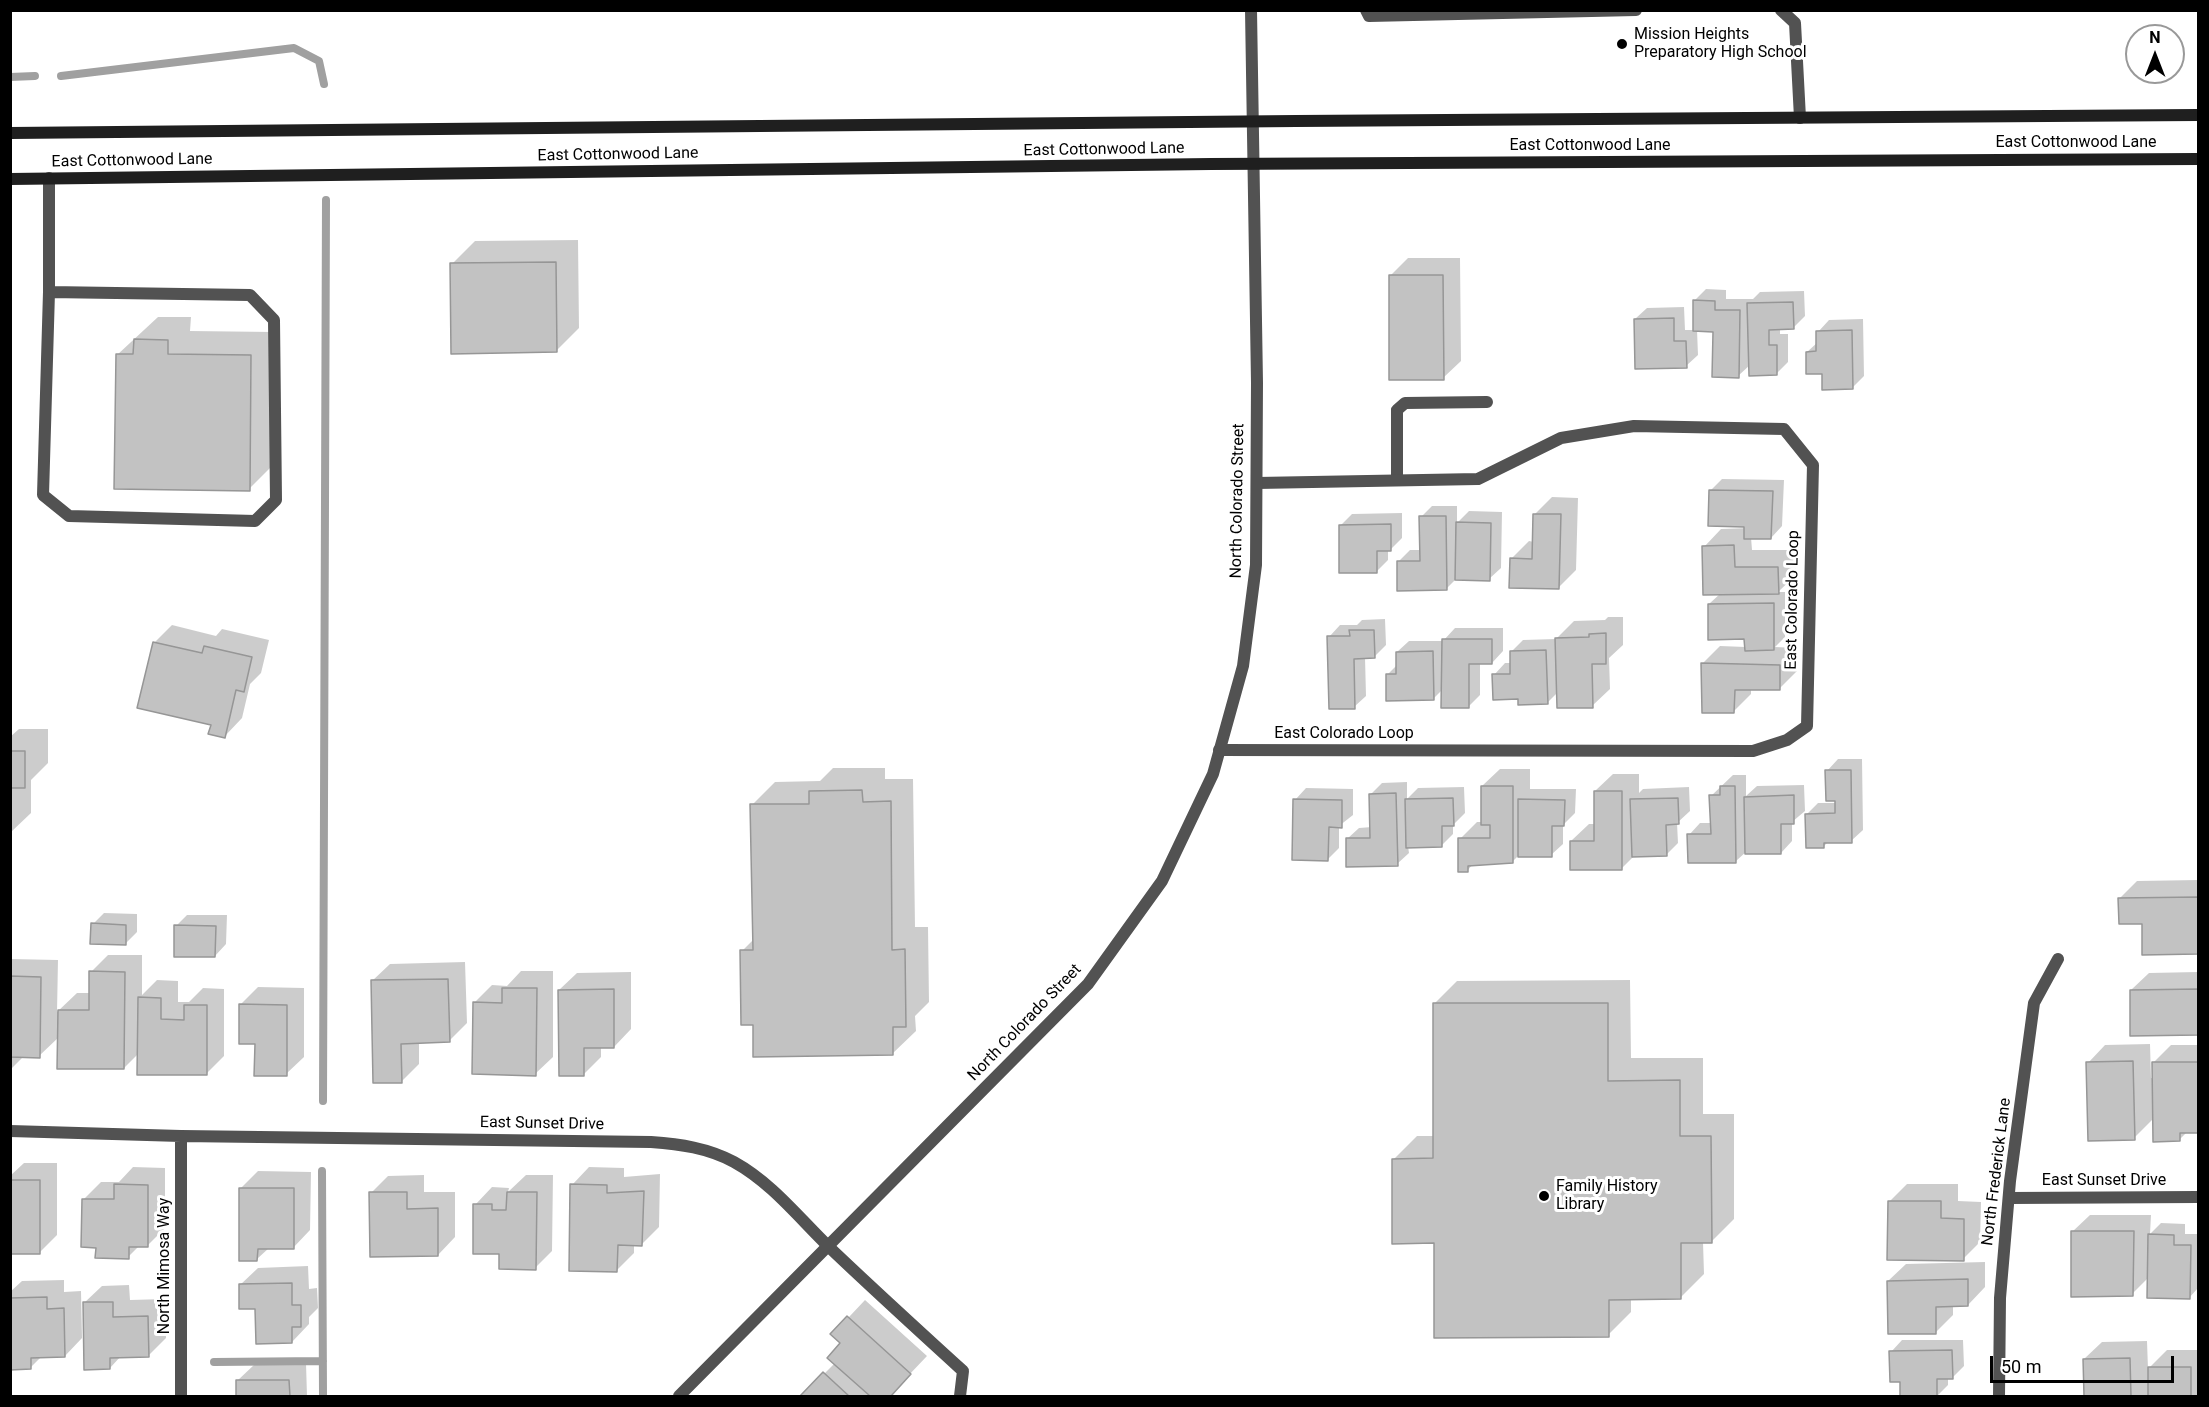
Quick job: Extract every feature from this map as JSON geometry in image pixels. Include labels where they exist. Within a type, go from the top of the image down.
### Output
[{"type":"main road","name":"East Cottonwood Lane","points":[[10,133],[2199,115]]},
{"type":"main road","name":"East Cottonwood Lane","points":[[10,179],[1254,164],[2199,159]]},
{"type":"street","name":"North Colorado Street","points":[[679,1396],[1088,984],[1162,881],[1212,774],[1243,666],[1256,565],[1251,10]]},
{"type":"street","points":[[1366,10],[1369,16],[1636,10]]},
{"type":"street","points":[[1781,10],[1795,17],[1800,118]]},
{"type":"street","points":[[49,178],[49,292],[43,495],[69,516],[255,521],[276,500],[274,320],[250,295],[49,292]]},
{"type":"street","points":[[1397,480],[1397,410],[1405,403],[1487,402]]},
{"type":"street","name":"East Colorado Loop","points":[[1219,750],[1753,751],[1787,740],[1807,726],[1813,465],[1784,429],[1634,426],[1561,438],[1478,479],[1257,483]]},
{"type":"street","name":"North Frederick Lane","points":[[1999,1396],[2000,1298],[2009,1198],[2034,1003],[2058,959]]},
{"type":"street","name":"East Sunset Drive","points":[[10,1131],[182,1136],[651,1142],[706,1150],[734,1162],[776,1193],[829,1247],[963,1371],[960,1396]]},
{"type":"street","name":"North Mimosa Way","points":[[182,1136],[182,1396]]},
{"type":"street","name":"East Sunset Drive","points":[[2009,1198],[2199,1197]]},
{"type":"building","points":[[556,262],[557,352],[451,354],[450,263]]},
{"type":"building","points":[[1389,275],[1443,275],[1444,380],[1389,380]]},
{"type":"building","points":[[1693,300],[1715,301],[1715,310],[1740,310],[1739,378],[1712,377],[1713,332],[1693,331]]},
{"type":"building","points":[[1793,302],[1794,329],[1769,330],[1769,345],[1777,345],[1777,375],[1749,376],[1747,303]]},
{"type":"building","points":[[1674,318],[1674,341],[1686,341],[1687,368],[1635,369],[1634,319]]},
{"type":"building","points":[[1852,330],[1853,389],[1822,390],[1822,374],[1806,374],[1806,352],[1816,351],[1816,331]]},
{"type":"building","points":[[134,339],[168,340],[168,354],[251,355],[250,491],[114,489],[116,354],[133,354]]},
{"type":"building","points":[[1709,490],[1773,491],[1771,539],[1744,539],[1744,527],[1708,526]]},
{"type":"building","points":[[1533,514],[1561,514],[1559,589],[1509,588],[1510,558],[1532,559]]},
{"type":"building","points":[[1419,516],[1446,516],[1447,590],[1397,591],[1397,561],[1420,561]]},
{"type":"building","points":[[1456,522],[1491,523],[1490,581],[1455,580]]},
{"type":"building","points":[[1391,524],[1391,551],[1377,551],[1377,573],[1339,573],[1339,525]]},
{"type":"building","points":[[1734,545],[1735,567],[1778,567],[1779,594],[1703,595],[1702,546]]},
{"type":"building","points":[[1774,603],[1774,650],[1745,651],[1744,639],[1708,640],[1708,604]]},
{"type":"building","points":[[1349,630],[1374,630],[1375,658],[1354,659],[1355,709],[1329,709],[1327,636],[1350,636]]},
{"type":"building","points":[[1606,633],[1606,664],[1592,664],[1593,708],[1557,708],[1555,638],[1589,637],[1589,634]]},
{"type":"building","points":[[1442,639],[1492,639],[1492,664],[1469,664],[1469,708],[1441,708]]},
{"type":"building","points":[[153,642],[202,653],[204,646],[252,657],[244,692],[236,690],[225,738],[208,734],[211,725],[137,708]]},
{"type":"building","points":[[1546,650],[1548,704],[1518,705],[1518,699],[1493,700],[1492,674],[1510,674],[1510,651]]},
{"type":"building","points":[[1433,651],[1434,700],[1386,701],[1386,674],[1396,674],[1396,652]]},
{"type":"building","points":[[1701,663],[1780,665],[1780,690],[1735,690],[1734,713],[1702,713]]},
{"type":"building","points":[[10,751],[25,751],[25,788],[10,788]]},
{"type":"building","points":[[1825,770],[1851,770],[1852,843],[1824,843],[1824,848],[1806,848],[1805,814],[1835,813],[1835,801],[1826,801]]},
{"type":"building","points":[[1481,786],[1513,786],[1513,863],[1468,866],[1468,872],[1458,872],[1458,838],[1490,838],[1490,825],[1481,825]]},
{"type":"building","points":[[1720,786],[1735,786],[1736,863],[1688,863],[1687,834],[1711,834],[1709,795],[1720,795]]},
{"type":"building","points":[[862,790],[863,802],[891,801],[892,950],[905,949],[906,1027],[893,1027],[893,1055],[753,1057],[753,1025],[741,1025],[740,950],[753,950],[750,804],[809,804],[809,791]]},
{"type":"building","points":[[1594,791],[1622,791],[1622,870],[1570,870],[1570,841],[1594,841]]},
{"type":"building","points":[[1396,793],[1398,866],[1346,867],[1346,838],[1370,838],[1369,794]]},
{"type":"building","points":[[1794,795],[1794,824],[1781,824],[1781,854],[1745,854],[1744,797]]},
{"type":"building","points":[[1453,798],[1454,826],[1442,826],[1442,847],[1406,848],[1405,799]]},
{"type":"building","points":[[1678,798],[1679,824],[1666,825],[1667,856],[1632,857],[1630,799]]},
{"type":"building","points":[[1293,799],[1342,800],[1342,828],[1329,827],[1328,861],[1292,860]]},
{"type":"building","points":[[1518,799],[1565,800],[1564,826],[1552,826],[1552,857],[1518,857]]},
{"type":"building","points":[[2198,897],[2198,954],[2142,955],[2142,924],[2119,924],[2118,898]]},
{"type":"building","points":[[91,923],[126,925],[126,945],[90,944]]},
{"type":"building","points":[[174,925],[216,926],[215,957],[174,957]]},
{"type":"building","points":[[89,971],[125,972],[124,1069],[57,1069],[58,1010],[89,1010]]},
{"type":"building","points":[[10,976],[41,977],[40,1058],[10,1057]]},
{"type":"building","points":[[448,979],[450,1042],[401,1044],[402,1083],[373,1083],[371,980]]},
{"type":"building","points":[[502,988],[537,988],[536,1076],[472,1074],[473,1002],[502,1003]]},
{"type":"building","points":[[614,989],[614,1048],[584,1048],[584,1076],[559,1076],[558,990]]},
{"type":"building","points":[[2198,989],[2198,1035],[2130,1036],[2130,990]]},
{"type":"building","points":[[138,997],[161,998],[161,1019],[184,1020],[184,1005],[207,1005],[207,1075],[137,1075]]},
{"type":"building","points":[[1433,1003],[1608,1003],[1608,1081],[1680,1080],[1680,1136],[1711,1136],[1712,1243],[1681,1243],[1681,1299],[1609,1300],[1609,1337],[1434,1338],[1434,1243],[1392,1244],[1392,1159],[1433,1158]]},
{"type":"building","points":[[239,1004],[287,1005],[287,1076],[254,1076],[255,1044],[239,1044]]},
{"type":"building","points":[[2133,1061],[2135,1140],[2088,1141],[2086,1062]]},
{"type":"building","points":[[2152,1062],[2198,1062],[2198,1133],[2180,1133],[2180,1141],[2153,1142]]},
{"type":"building","points":[[10,1180],[40,1180],[40,1254],[10,1254]]},
{"type":"building","points":[[114,1184],[148,1185],[148,1247],[129,1247],[129,1259],[95,1258],[96,1248],[81,1247],[82,1199],[114,1199]]},
{"type":"building","points":[[570,1184],[607,1185],[607,1193],[644,1191],[642,1246],[618,1245],[617,1272],[569,1271]]},
{"type":"building","points":[[239,1188],[294,1188],[294,1249],[258,1249],[257,1261],[239,1261]]},
{"type":"building","points":[[369,1192],[407,1192],[407,1209],[438,1208],[438,1256],[370,1257]]},
{"type":"building","points":[[507,1192],[537,1192],[536,1270],[499,1269],[499,1254],[473,1254],[473,1204],[492,1204],[492,1210],[506,1210]]},
{"type":"building","points":[[1888,1201],[1941,1201],[1941,1218],[1964,1219],[1964,1261],[1887,1260]]},
{"type":"building","points":[[2071,1231],[2134,1231],[2133,1296],[2071,1297]]},
{"type":"building","points":[[2148,1234],[2174,1235],[2174,1245],[2191,1245],[2190,1299],[2147,1298]]},
{"type":"building","points":[[1968,1279],[1968,1306],[1936,1307],[1936,1334],[1888,1334],[1887,1281]]},
{"type":"building","points":[[292,1283],[292,1305],[301,1305],[301,1327],[292,1327],[292,1343],[256,1344],[255,1309],[239,1309],[239,1284]]},
{"type":"building","points":[[47,1297],[47,1309],[64,1308],[65,1357],[31,1358],[31,1369],[10,1370],[10,1298]]},
{"type":"building","points":[[83,1302],[113,1302],[113,1317],[148,1316],[149,1357],[110,1358],[110,1369],[84,1370]]},
{"type":"building","points":[[847,1316],[911,1374],[891,1396],[870,1396],[827,1358],[840,1343],[830,1334]]},
{"type":"building","points":[[1952,1350],[1953,1379],[1937,1379],[1937,1396],[1900,1396],[1900,1382],[1890,1382],[1889,1351]]},
{"type":"building","points":[[2130,1358],[2131,1396],[2084,1396],[2083,1359]]},
{"type":"building","points":[[2148,1367],[2191,1367],[2191,1396],[2148,1396]]},
{"type":"building","points":[[823,1372],[849,1396],[800,1396]]},
{"type":"building","points":[[236,1380],[289,1380],[290,1396],[236,1396]]},
{"type":"waterway","points":[[61,76],[294,48],[319,61],[324,84]]},
{"type":"waterway","points":[[10,77],[35,76]]},
{"type":"waterway","points":[[323,1101],[326,200]]},
{"type":"waterway","points":[[322,1171],[323,1396]]},
{"type":"waterway","points":[[214,1362],[323,1361]]},
{"type":"place","name":"Mission Heights Preparatory High School","points":[[1622,44]]},
{"type":"place","name":"Family History Library","points":[[1544,1196]]}]
